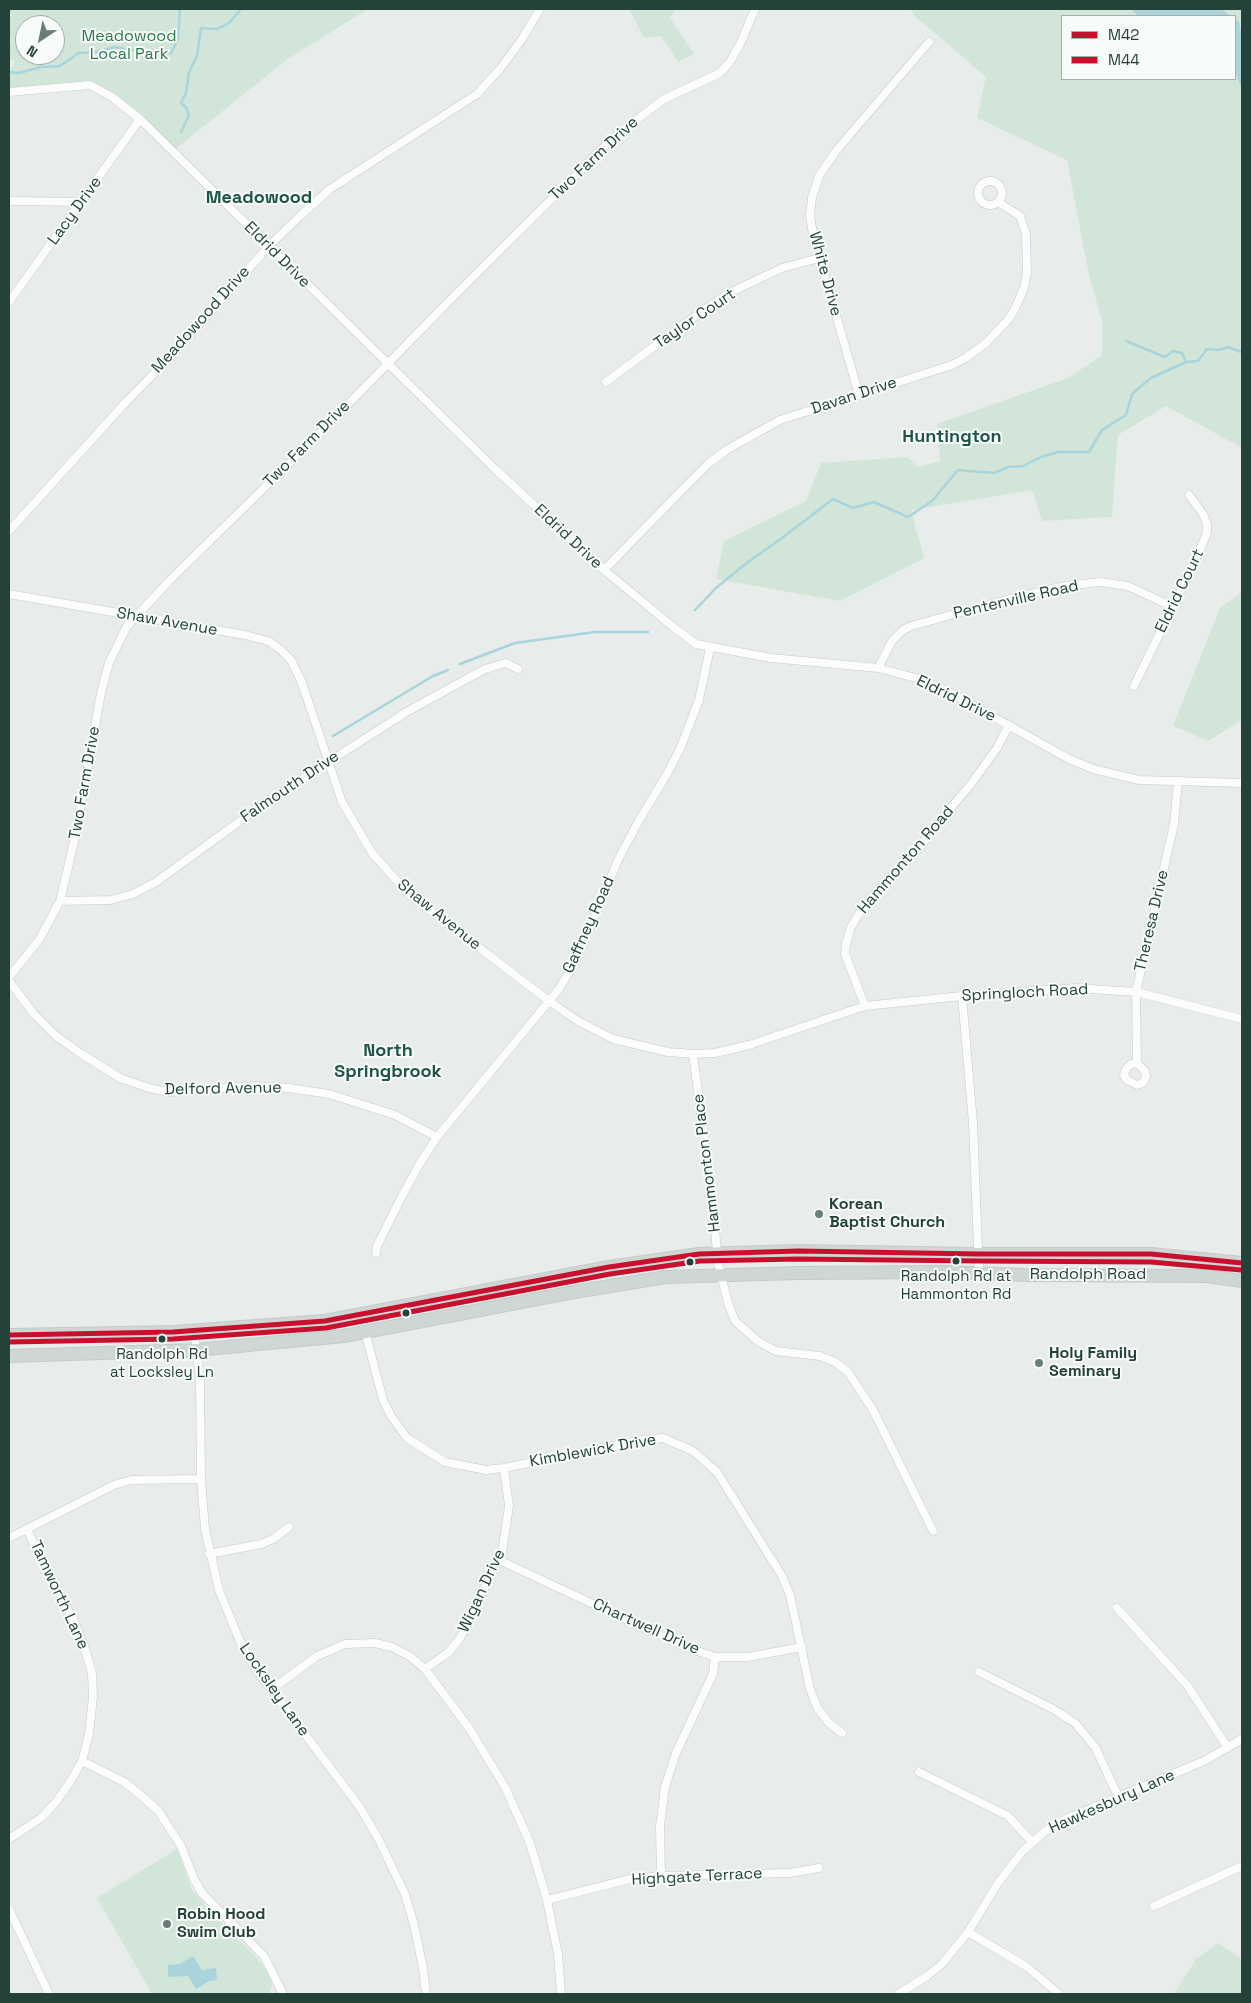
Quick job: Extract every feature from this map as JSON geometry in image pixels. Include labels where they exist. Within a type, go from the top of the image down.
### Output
[{"type":"main road","name":"Randolph Road","points":[[9,1335],[194,1331],[325,1321],[609,1267],[699,1254],[808,1252],[1151,1254],[1242,1263]]},
{"type":"main road","name":"Randolph Road","points":[[9,1356],[196,1350],[344,1336],[614,1284],[666,1277],[797,1272],[979,1273],[1207,1276],[1242,1281]]},
{"type":"street","name":"Meadowood Drive","points":[[9,531],[125,403],[171,356],[269,246],[301,214],[330,190],[477,94],[505,61],[540,9]]},
{"type":"street","name":"Two Farm Drive","points":[[9,977],[39,940],[60,901],[76,838],[101,693],[109,663],[126,626],[614,137],[664,99],[720,73],[730,62],[741,42],[755,9]]},
{"type":"street","name":"White Drive","points":[[859,395],[813,235],[810,216],[812,198],[819,176],[836,151],[929,42]]},
{"type":"street","name":"Eldrid Drive","points":[[9,92],[90,85],[112,97],[140,119],[493,467],[604,570],[696,644],[771,658],[878,668],[916,678],[947,691],[1069,759],[1092,769],[1139,780],[1242,782]]},
{"type":"street","name":"Lacy Drive","points":[[9,302],[140,119]]},
{"type":"street","points":[[9,201],[81,202]]},
{"type":"street","name":"Davan Drive","points":[[604,570],[682,490],[710,463],[728,449],[780,420],[952,365],[986,343],[1007,321],[1015,308],[1024,288],[1028,272],[1026,234],[1020,216],[998,202]]},
{"type":"street","name":"Taylor Court","points":[[606,382],[727,294],[782,268],[819,258]]},
{"type":"street","name":"Eldrid Court","points":[[1134,686],[1207,533],[1207,524],[1203,514],[1190,495]]},
{"type":"street","name":"Pentenville Road","points":[[878,668],[892,640],[903,630],[911,626],[1065,586],[1100,582],[1128,586],[1173,607]]},
{"type":"street","name":"Shaw Avenue","points":[[9,594],[245,635],[268,641],[280,649],[291,660],[302,683],[342,802],[372,853],[410,894],[549,1001],[578,1021],[613,1039],[668,1052],[715,1053],[749,1045],[865,1006]]},
{"type":"street","name":"Gaffney Road","points":[[376,1253],[377,1246],[401,1198],[437,1137],[559,990],[576,960],[619,858],[680,749],[699,700],[710,648]]},
{"type":"street","name":"Falmouth Drive","points":[[60,901],[111,900],[133,894],[156,882],[269,800],[408,711],[485,669],[506,663],[518,669]]},
{"type":"street","name":"Hammonton Road","points":[[865,1006],[846,954],[850,927],[876,892],[920,848],[932,830],[971,784],[997,748],[1009,725]]},
{"type":"street","name":"Theresa Drive","points":[[1137,1063],[1136,992],[1174,824],[1178,781]]},
{"type":"street","name":"Delford Avenue","points":[[9,981],[34,1014],[56,1036],[120,1078],[152,1089],[171,1092],[255,1086],[288,1088],[328,1094],[395,1115],[437,1137]]},
{"type":"street","name":"Springloch Road","points":[[865,1006],[962,996],[1075,988],[1136,992],[1242,1019]]},
{"type":"street","points":[[962,996],[973,1123],[979,1273]]},
{"type":"street","name":"Hammonton Place","points":[[693,1054],[712,1196],[717,1254],[721,1276],[735,1322],[759,1342],[776,1351],[820,1356],[835,1362],[848,1372],[873,1410],[933,1531]]},
{"type":"street","name":"Locksley Lane","points":[[194,1331],[200,1380],[201,1479],[205,1529],[219,1590],[231,1621],[255,1668],[359,1806],[378,1838],[405,1894],[419,1950],[426,1994]]},
{"type":"street","name":"Kimblewick Drive","points":[[365,1331],[383,1400],[391,1416],[407,1438],[444,1462],[486,1470],[643,1440],[663,1438],[693,1451],[718,1472],[773,1559],[790,1595],[810,1689],[818,1709],[828,1723],[842,1733]]},
{"type":"street","name":"Wigan Drive","points":[[425,1670],[448,1652],[460,1638],[502,1553],[509,1516],[504,1468]]},
{"type":"street","points":[[9,1538],[114,1485],[138,1480],[201,1479]]},
{"type":"street","points":[[210,1554],[261,1544],[273,1539],[289,1527]]},
{"type":"street","name":"Tamworth Lane","points":[[9,1839],[23,1831],[46,1812],[70,1782],[82,1761],[92,1718],[92,1673],[84,1646],[74,1621],[28,1530]]},
{"type":"street","name":"Chartwell Drive","points":[[499,1560],[683,1646],[715,1656],[748,1657],[802,1647]]},
{"type":"street","points":[[1117,1608],[1187,1684],[1228,1748]]},
{"type":"street","points":[[271,1690],[316,1656],[345,1644],[375,1643],[392,1647],[411,1657],[425,1670],[470,1728],[505,1787],[530,1843],[547,1900],[558,1954],[561,1994]]},
{"type":"street","points":[[661,1876],[660,1826],[665,1787],[676,1753],[713,1674],[715,1656]]},
{"type":"street","points":[[979,1672],[1053,1708],[1075,1724],[1095,1747],[1118,1796]]},
{"type":"street","name":"Hawkesbury Lane","points":[[898,1994],[911,1987],[942,1964],[968,1932],[998,1883],[1032,1842],[1044,1832],[1066,1819],[1204,1761],[1242,1739]]},
{"type":"street","points":[[82,1761],[124,1782],[159,1812],[181,1846],[194,1879],[202,1893],[264,1956],[283,1994]]},
{"type":"street","points":[[919,1772],[1008,1816],[1032,1842]]},
{"type":"street","points":[[1154,1906],[1242,1866]]},
{"type":"street","name":"Highgate Terrace","points":[[547,1900],[629,1880],[661,1876],[790,1873],[819,1868]]},
{"type":"street","points":[[9,1909],[49,1994]]},
{"type":"street","points":[[968,1932],[1027,1967],[1059,1994]]},
{"type":"street","points":[[911,1987],[915,1994]]},
{"type":"green space","name":"Meadowood Local Park","points":[[9,9],[368,9],[286,60],[173,151],[140,119],[90,85],[9,92],[9,73],[15,62],[15,65],[65,65],[65,15],[15,15],[15,60],[9,60]]},
{"type":"green space","points":[[629,9],[676,9],[670,18],[694,54],[678,62],[661,36],[644,38]]},
{"type":"green space","points":[[910,9],[1242,9],[1242,448],[1166,406],[1118,435],[1112,517],[1042,521],[1032,490],[911,510],[924,558],[840,601],[716,579],[724,541],[806,501],[821,463],[908,457],[917,467],[940,461],[937,424],[1068,378],[1102,355],[1102,320],[1089,276],[1067,160],[977,118],[986,77],[916,17]]},
{"type":"green space","points":[[1242,592],[1242,720],[1208,741],[1173,726],[1220,608]]},
{"type":"green space","name":"Robin Hood Swim Club","points":[[177,1849],[192,1890],[209,1910],[256,1957],[269,1974],[272,1985],[269,1994],[152,1994],[97,1898]]},
{"type":"green space","points":[[1218,1943],[1242,1959],[1242,1994],[1174,1994],[1196,1959]]},
{"type":"water","points":[[1131,9],[1221,9],[1230,15],[1137,15]]},
{"type":"water","points":[[1236,20],[1239,22],[1242,37],[1242,89],[1236,74]]},
{"type":"water","points":[[193,1956],[202,1970],[216,1968],[217,1980],[209,1981],[196,1989],[188,1976],[168,1977],[168,1965],[180,1964]]},
{"type":"waterway","points":[[9,72],[19,73],[41,67],[60,66],[79,53],[96,52],[115,47],[137,51],[148,56],[171,53],[178,39],[180,9]]},
{"type":"waterway","points":[[181,132],[189,115],[186,107],[181,103],[186,93],[189,72],[197,56],[201,28],[217,29],[229,23],[241,9]]},
{"type":"waterway","points":[[1126,341],[1165,357],[1173,351],[1182,353],[1186,362],[1198,361],[1207,349],[1218,350],[1228,347],[1241,352],[1242,350]]},
{"type":"waterway","points":[[695,610],[716,588],[748,562],[833,499],[853,508],[874,502],[908,517],[932,501],[958,470],[994,473],[1008,467],[1023,466],[1041,457],[1058,452],[1089,452],[1102,430],[1126,415],[1132,394],[1151,378],[1186,362]]},
{"type":"waterway","points":[[460,664],[515,643],[595,632],[648,632]]},
{"type":"waterway","points":[[333,736],[433,676],[448,670]]},
{"type":"transit line","name":"M42","points":[[9,1335],[173,1332],[325,1321],[609,1267],[699,1254],[798,1251],[1151,1254],[1242,1263]]},
{"type":"transit line","name":"M44","points":[[9,1342],[173,1339],[326,1328],[610,1274],[700,1261],[798,1259],[1151,1262],[1241,1270]]},
{"type":"place","name":"Korean Baptist Church","points":[[819,1214]]},
{"type":"place","name":"Randolph Rd at Hammonton Rd","points":[[956,1261]]},
{"type":"place","name":"Randolph Rd at Locksley Ln","points":[[162,1339]]},
{"type":"place","name":"Holy Family Seminary","points":[[1039,1363]]},
{"type":"place","name":"Robin Hood Swim Club","points":[[167,1924]]},
{"type":"district","name":"Meadowood","points":[[259,198]]},
{"type":"district","name":"Huntington","points":[[952,437]]},
{"type":"district","name":"North Springbrook","points":[[388,1061]]}]
